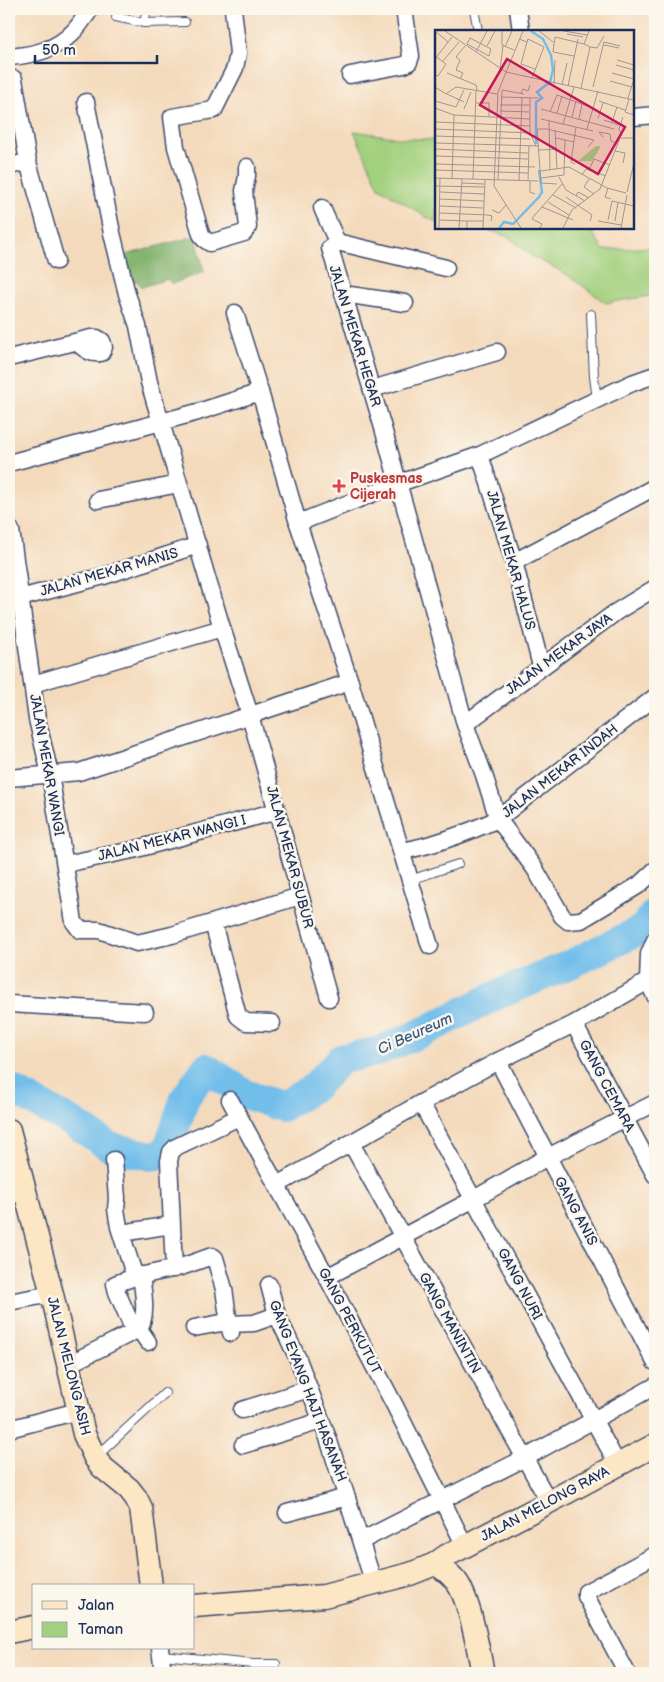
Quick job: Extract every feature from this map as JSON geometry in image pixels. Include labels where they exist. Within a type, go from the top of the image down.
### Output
[{"type":"main road","name":"JALAN MELONG ASIH","points":[[9,1130],[17,1193],[52,1294],[84,1434],[95,1458],[102,1467],[129,1489],[141,1508],[151,1584]]},
{"type":"main road","name":"JALAN MELONG RAYA","points":[[195,1606],[324,1596],[410,1574],[435,1564],[446,1556],[655,1444]]},
{"type":"main road","points":[[435,1564],[444,1569],[456,1581],[465,1596],[484,1673]]},
{"type":"main road","points":[[9,1632],[32,1628]]},
{"type":"street","points":[[9,58],[38,53],[53,47],[74,32],[91,9]]},
{"type":"street","points":[[234,9],[238,53],[235,68],[214,110],[172,117],[176,147],[204,240],[210,243],[246,231],[248,227],[244,191],[247,167]]},
{"type":"street","points":[[350,75],[404,66],[409,62],[411,56],[404,9]]},
{"type":"street","points":[[518,9],[522,30]]},
{"type":"street","points":[[14,79],[28,162],[56,261]]},
{"type":"street","name":"JALAN MEKAR SUBUR","points":[[86,102],[124,285],[138,326],[150,382],[278,811],[329,998]]},
{"type":"street","points":[[634,117],[655,115]]},
{"type":"street","points":[[9,166],[28,162]]},
{"type":"street","points":[[322,208],[337,242]]},
{"type":"street","name":"JALAN MEKAR HEGAR","points":[[446,268],[337,242],[332,244],[330,250],[372,389],[465,724],[498,819],[535,869],[562,916],[568,921],[581,920],[639,884],[655,870]]},
{"type":"street","points":[[343,294],[405,303]]},
{"type":"street","points":[[234,313],[260,392],[298,523],[350,682],[430,946]]},
{"type":"street","points":[[9,358],[76,342]]},
{"type":"street","points":[[372,389],[497,352]]},
{"type":"street","points":[[298,523],[397,484],[480,455],[632,383],[655,375]]},
{"type":"street","points":[[9,463],[198,412],[260,392]]},
{"type":"street","name":"JALAN MEKAR HALUS","points":[[480,455],[514,562],[541,666]]},
{"type":"street","points":[[98,500],[179,484]]},
{"type":"street","points":[[514,562],[655,487]]},
{"type":"street","name":"JALAN MEKAR WANGI","points":[[11,530],[39,731],[50,774],[74,922],[80,930],[99,930],[137,943],[213,923]]},
{"type":"street","name":"JALAN MEKAR MANIS","points":[[20,598],[104,576],[198,545]]},
{"type":"street","name":"JALAN MEKAR JAYA","points":[[465,724],[616,612],[655,590]]},
{"type":"street","points":[[33,684],[222,628]]},
{"type":"street","points":[[9,778],[79,772],[350,682]]},
{"type":"street","name":"JALAN MEKAR INDAH","points":[[402,851],[425,847],[498,819],[655,697]]},
{"type":"street","name":"JALAN MEKAR WANGI I","points":[[65,864],[133,850],[278,811]]},
{"type":"street","points":[[272,1023],[246,1022],[238,1016],[213,923],[300,896]]},
{"type":"street","points":[[655,940],[649,954],[648,981],[655,996]]},
{"type":"street","points":[[277,1185],[498,1060],[574,1024],[648,981]]},
{"type":"street","points":[[9,1004],[145,1012]]},
{"type":"street","name":"GANG CEMARA","points":[[574,1024],[655,1175]]},
{"type":"street","name":"GANG ANIS","points":[[498,1060],[655,1362]]},
{"type":"street","name":"GANG PERKUTUT","points":[[230,1100],[327,1276],[465,1546]]},
{"type":"street","name":"GANG NURI","points":[[421,1103],[618,1465]]},
{"type":"street","points":[[327,1276],[655,1103]]},
{"type":"street","points":[[174,1269],[169,1161],[171,1152],[176,1147],[239,1117]]},
{"type":"street","name":"GANG MANINTIN","points":[[351,1143],[549,1502]]},
{"type":"street","points":[[114,1160],[116,1209],[119,1228],[143,1294],[143,1321],[140,1334]]},
{"type":"street","points":[[122,1233],[171,1225]]},
{"type":"street","points":[[140,1334],[115,1286],[117,1283],[138,1276],[174,1269],[214,1256],[224,1289],[230,1329]]},
{"type":"street","name":"GANG EYANG HAJI HASANAH","points":[[269,1285],[277,1315],[298,1359],[336,1460],[374,1584]]},
{"type":"street","points":[[9,1302],[52,1294]]},
{"type":"street","points":[[194,1328],[221,1323],[230,1329],[277,1315]]},
{"type":"street","points":[[69,1364],[140,1334]]},
{"type":"street","points":[[361,1541],[525,1458],[655,1386]]},
{"type":"street","points":[[242,1410],[309,1389]]},
{"type":"street","points":[[9,1429],[78,1411]]},
{"type":"street","points":[[243,1445],[321,1421]]},
{"type":"street","points":[[287,1513],[347,1497]]},
{"type":"street","points":[[627,1673],[586,1596],[586,1592],[655,1557]]},
{"type":"street","points":[[161,1652],[163,1673]]},
{"type":"lane","points":[[144,22],[147,9]]},
{"type":"lane","points":[[474,9],[478,30]]},
{"type":"lane","points":[[116,17],[144,22],[185,22]]},
{"type":"lane","points":[[591,314],[594,377],[598,400]]},
{"type":"lane","points":[[410,880],[458,864]]},
{"type":"lane","points":[[95,1458],[165,1393]]},
{"type":"lane","points":[[161,1652],[253,1664],[276,1664]]},
{"type":"lane","points":[[253,1664],[254,1673]]},
{"type":"green space","points":[[354,131],[399,138],[435,140],[435,222],[379,187]]},
{"type":"green space","points":[[485,229],[591,229],[603,250],[655,247],[655,295],[606,303],[566,274],[530,255],[509,237]]},
{"type":"green space","points":[[196,236],[204,272],[172,284],[167,279],[142,287],[137,281],[132,282],[126,255]]},
{"type":"waterway","name":"Ci Beureum","points":[[9,1088],[75,1124],[110,1147],[151,1156],[166,1154],[185,1098],[206,1068],[245,1094],[282,1107],[313,1088],[341,1059],[376,1052],[421,1033],[495,996],[571,964],[643,929],[655,913]]},
{"type":"place","name":"Puskesmas Cijerah","points":[[339,486]]}]
